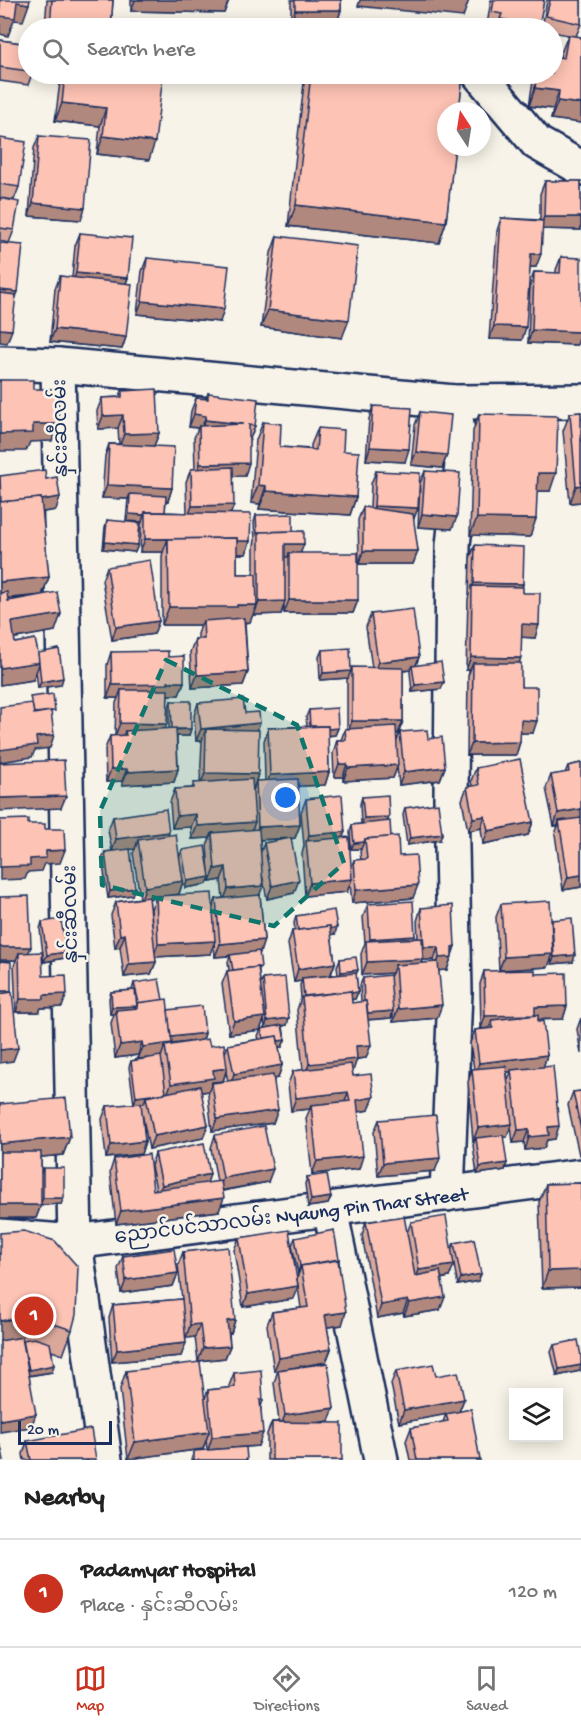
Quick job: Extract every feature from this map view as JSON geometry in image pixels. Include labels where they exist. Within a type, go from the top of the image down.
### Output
[{"type":"street","points":[[487,84],[537,143],[581,168]]},
{"type":"street","points":[[0,363],[58,365],[454,402],[581,401]]},
{"type":"street","name":"နှင်းဆီလမ်း","points":[[58,365],[75,1242],[105,1460]]},
{"type":"street","points":[[447,1194],[455,992],[451,799],[453,545],[462,465],[454,402]]},
{"type":"street","name":"ညောင်ပင်သာလမ်း Nyaung Pin Thar Street","points":[[0,1236],[75,1242],[581,1176]]},
{"type":"street","points":[[330,1209],[381,1460]]},
{"type":"highlighted area","points":[[166,660],[297,725],[344,863],[274,926],[102,885],[100,811]]},
{"type":"building","points":[[0,0],[30,0],[29,4],[17,2],[15,18],[0,16]]},
{"type":"building","points":[[52,0],[113,0],[112,18],[51,18]]},
{"type":"building","points":[[295,0],[341,0],[341,10],[295,10]]},
{"type":"building","points":[[494,0],[544,0],[541,18],[500,18],[502,14],[492,12]]},
{"type":"building","points":[[550,0],[581,0],[581,24],[563,18],[546,16]]},
{"type":"building","points":[[568,35],[581,37],[581,104],[558,101],[559,91],[535,88],[536,84],[563,84]]},
{"type":"building","points":[[0,40],[18,43],[18,70],[0,67]]},
{"type":"building","points":[[64,84],[162,84],[155,142],[103,136],[106,108],[62,103]]},
{"type":"building","points":[[310,84],[462,84],[460,102],[437,102],[437,156],[454,156],[446,222],[296,205]]},
{"type":"building","points":[[39,136],[91,140],[85,208],[33,203]]},
{"type":"building","points":[[0,138],[26,142],[19,187],[0,184]]},
{"type":"building","points":[[545,181],[581,181],[581,217],[544,217]]},
{"type":"building","points":[[0,198],[19,202],[14,230],[0,228]]},
{"type":"building","points":[[501,218],[543,221],[541,254],[531,254],[526,327],[494,326]]},
{"type":"building","points":[[80,233],[132,238],[128,278],[76,273]]},
{"type":"building","points":[[277,236],[358,246],[349,320],[268,310]]},
{"type":"building","points":[[0,243],[23,245],[18,292],[0,290]]},
{"type":"building","points":[[561,257],[581,258],[581,332],[532,330],[534,272],[560,273]]},
{"type":"building","points":[[147,258],[229,266],[224,309],[142,301]]},
{"type":"building","points":[[60,276],[132,284],[126,337],[55,329]]},
{"type":"building","points":[[0,293],[16,295],[12,330],[0,329]]},
{"type":"building","points":[[0,380],[33,380],[33,389],[58,389],[59,424],[33,424],[33,433],[0,434]]},
{"type":"building","points":[[157,389],[159,433],[124,434],[123,415],[103,416],[102,398],[122,397],[122,391]]},
{"type":"building","points":[[208,393],[258,399],[255,426],[249,425],[249,463],[200,464],[199,426],[243,424],[205,420],[206,416],[194,414],[196,398],[208,399]]},
{"type":"building","points":[[373,406],[412,408],[409,449],[370,447]]},
{"type":"building","points":[[420,412],[451,415],[447,455],[416,452]]},
{"type":"building","points":[[581,412],[581,485],[576,486],[570,413]]},
{"type":"building","points":[[479,414],[558,416],[556,473],[538,473],[536,519],[477,518]]},
{"type":"building","points":[[263,422],[281,424],[280,447],[316,450],[318,428],[344,430],[343,451],[359,452],[356,497],[266,491],[266,486],[258,485]]},
{"type":"building","points":[[109,444],[174,447],[172,488],[107,485]]},
{"type":"building","points":[[233,467],[234,505],[192,506],[191,469]]},
{"type":"building","points":[[45,470],[46,479],[57,477],[60,497],[1,502],[0,476]]},
{"type":"building","points":[[376,471],[420,473],[418,508],[374,506]]},
{"type":"building","points":[[425,471],[460,473],[457,517],[422,514]]},
{"type":"building","points":[[130,494],[166,496],[165,512],[145,512],[144,515],[129,514]]},
{"type":"building","points":[[41,498],[49,577],[0,582],[0,502]]},
{"type":"building","points":[[363,507],[413,514],[418,551],[363,551]]},
{"type":"building","points":[[145,512],[251,514],[250,541],[237,541],[237,538],[145,539]]},
{"type":"building","points":[[293,514],[293,531],[259,532],[257,534],[256,515]]},
{"type":"building","points":[[107,520],[140,523],[138,545],[105,542]]},
{"type":"building","points":[[304,531],[304,544],[285,544],[285,601],[259,602],[259,532]]},
{"type":"building","points":[[237,538],[237,574],[256,574],[257,605],[169,607],[168,539]]},
{"type":"building","points":[[475,545],[524,547],[523,584],[474,583]]},
{"type":"building","points":[[289,553],[358,553],[358,600],[289,600]]},
{"type":"building","points":[[150,560],[159,621],[116,627],[107,567]]},
{"type":"building","points":[[472,586],[523,587],[523,593],[540,593],[539,625],[522,624],[521,658],[471,657]]},
{"type":"building","points":[[7,592],[8,601],[57,592],[61,614],[12,622],[15,643],[35,639],[40,662],[0,668],[0,593]]},
{"type":"building","points":[[413,609],[419,657],[378,662],[371,614]]},
{"type":"building","points":[[244,618],[248,672],[197,675],[195,639],[204,639],[203,621]]},
{"type":"building","points":[[350,648],[351,671],[323,673],[322,650]]},
{"type":"building","points":[[59,649],[63,678],[41,682],[38,653]]},
{"type":"building","points":[[168,651],[168,657],[184,656],[184,682],[112,685],[111,652]]},
{"type":"building","points":[[441,662],[444,682],[415,685],[412,666]]},
{"type":"building","points":[[473,663],[521,663],[521,687],[537,687],[537,721],[521,720],[520,742],[472,743]]},
{"type":"building","points":[[352,667],[403,668],[403,721],[352,721]]},
{"type":"building","points":[[121,690],[168,690],[167,724],[120,723]]},
{"type":"building","points":[[53,694],[55,711],[34,713],[30,697]]},
{"type":"building","points":[[243,699],[245,713],[259,712],[260,723],[201,729],[198,703]]},
{"type":"building","points":[[171,701],[191,701],[191,729],[172,729]]},
{"type":"building","points":[[32,703],[34,714],[51,711],[54,735],[36,737],[37,745],[0,750],[0,707]]},
{"type":"building","points":[[337,708],[338,728],[310,726],[309,710]]},
{"type":"building","points":[[328,726],[329,772],[270,775],[268,728]]},
{"type":"building","points":[[396,726],[398,765],[348,768],[347,764],[339,764],[337,740],[346,740],[345,729]]},
{"type":"building","points":[[176,728],[178,769],[127,772],[127,769],[111,769],[110,736],[126,735],[125,731]]},
{"type":"building","points":[[206,729],[259,730],[258,774],[205,773]]},
{"type":"building","points":[[427,730],[428,739],[442,737],[445,767],[404,772],[400,732]]},
{"type":"building","points":[[520,759],[533,822],[488,831],[485,816],[473,818],[467,787],[479,785],[476,768]]},
{"type":"building","points":[[64,760],[66,796],[0,798],[0,763]]},
{"type":"building","points":[[581,763],[581,809],[558,813],[551,775],[569,772],[568,766]]},
{"type":"building","points":[[252,779],[255,822],[197,826],[196,814],[177,816],[175,789],[194,788],[194,783]]},
{"type":"building","points":[[298,779],[300,825],[258,827],[256,781]]},
{"type":"building","points":[[342,795],[345,832],[309,835],[306,799]]},
{"type":"building","points":[[388,795],[389,817],[364,818],[362,797]]},
{"type":"building","points":[[438,803],[442,834],[410,838],[405,808]]},
{"type":"building","points":[[166,809],[169,832],[116,839],[113,817]]},
{"type":"building","points":[[581,818],[581,875],[568,877],[559,821]]},
{"type":"building","points":[[28,819],[28,824],[45,824],[45,829],[64,829],[65,850],[46,851],[46,858],[30,859],[30,866],[0,867],[0,820]]},
{"type":"building","points":[[390,821],[391,837],[365,839],[364,842],[354,843],[352,825]]},
{"type":"building","points":[[259,829],[263,886],[228,889],[226,867],[215,869],[212,833]]},
{"type":"building","points":[[176,834],[183,881],[145,887],[138,840]]},
{"type":"building","points":[[398,836],[399,856],[416,855],[418,885],[356,890],[354,860],[367,859],[365,839]]},
{"type":"building","points":[[349,837],[352,879],[310,883],[306,841]]},
{"type":"building","points":[[291,838],[299,880],[272,886],[264,843]]},
{"type":"building","points":[[205,846],[210,877],[187,881],[182,850]]},
{"type":"building","points":[[130,849],[135,888],[110,891],[105,852]]},
{"type":"building","points":[[212,893],[215,941],[158,944],[156,896]]},
{"type":"building","points":[[260,895],[264,940],[220,944],[216,899]]},
{"type":"building","points":[[29,896],[31,947],[0,947],[0,897]]},
{"type":"building","points":[[149,897],[156,962],[129,964],[125,934],[120,935],[116,902]]},
{"type":"building","points":[[413,901],[415,936],[370,939],[368,904]]},
{"type":"building","points":[[550,901],[553,954],[504,957],[501,904]]},
{"type":"building","points":[[453,905],[455,946],[452,947],[452,957],[439,958],[438,947],[424,947],[421,908]]},
{"type":"building","points":[[334,910],[337,927],[298,930],[296,916]]},
{"type":"building","points":[[572,918],[575,955],[554,957],[552,920]]},
{"type":"building","points":[[61,919],[66,952],[47,955],[42,922]]},
{"type":"building","points":[[330,926],[335,963],[298,969],[292,931]]},
{"type":"building","points":[[422,938],[423,959],[367,962],[366,941]]},
{"type":"building","points":[[259,951],[261,967],[233,970],[230,955]]},
{"type":"building","points":[[42,952],[43,976],[66,975],[67,994],[44,995],[44,999],[20,999],[19,953]]},
{"type":"building","points":[[356,957],[358,970],[341,972],[340,959]]},
{"type":"building","points":[[0,961],[11,962],[11,991],[0,991]]},
{"type":"building","points":[[438,962],[442,1005],[398,1009],[395,965]]},
{"type":"building","points":[[258,967],[265,1017],[234,1021],[227,971]]},
{"type":"building","points":[[535,970],[535,974],[566,973],[567,1006],[535,1007],[535,1015],[485,1016],[484,971]]},
{"type":"building","points":[[356,973],[358,992],[304,996],[302,978]]},
{"type":"building","points":[[390,975],[393,1011],[368,1013],[366,1001],[364,1001],[363,978]]},
{"type":"building","points":[[285,977],[289,1018],[267,1021],[263,979]]},
{"type":"building","points":[[159,979],[163,1000],[139,1003],[134,983]]},
{"type":"building","points":[[135,990],[137,1006],[112,1007],[111,992]]},
{"type":"building","points":[[351,991],[352,1003],[366,1001],[371,1045],[356,1046],[357,1059],[309,1064],[302,997]]},
{"type":"building","points":[[12,992],[18,1048],[0,1050],[0,994]]},
{"type":"building","points":[[167,999],[172,1043],[143,1047],[142,1042],[120,1045],[116,1010],[138,1008],[137,1003]]},
{"type":"building","points":[[202,1006],[205,1033],[171,1037],[168,1010]]},
{"type":"building","points":[[538,1015],[538,1022],[543,1021],[547,1055],[479,1063],[475,1030],[493,1028],[492,1020]]},
{"type":"building","points":[[282,1025],[285,1040],[278,1041],[277,1036],[263,1038],[261,1029]]},
{"type":"building","points":[[277,1036],[282,1065],[234,1074],[228,1045]]},
{"type":"building","points":[[208,1039],[210,1046],[224,1044],[227,1068],[213,1070],[214,1078],[171,1084],[165,1046]]},
{"type":"building","points":[[161,1056],[166,1093],[136,1097],[131,1061]]},
{"type":"building","points":[[351,1064],[353,1076],[371,1074],[374,1097],[357,1100],[363,1156],[317,1161],[311,1105],[350,1101],[348,1092],[296,1098],[293,1071]]},
{"type":"building","points":[[506,1066],[512,1124],[478,1128],[472,1069]]},
{"type":"building","points":[[553,1066],[559,1126],[548,1127],[549,1135],[529,1137],[529,1129],[518,1130],[511,1070]]},
{"type":"building","points":[[273,1075],[278,1110],[217,1119],[212,1083]]},
{"type":"building","points":[[200,1086],[208,1125],[154,1136],[146,1097]]},
{"type":"building","points":[[581,1091],[581,1130],[573,1092]]},
{"type":"building","points":[[66,1098],[70,1137],[0,1144],[0,1104]]},
{"type":"building","points":[[141,1103],[145,1141],[111,1145],[107,1106]]},
{"type":"building","points":[[436,1115],[440,1158],[383,1163],[379,1120]]},
{"type":"building","points":[[264,1126],[273,1169],[223,1178],[215,1135]]},
{"type":"building","points":[[503,1135],[507,1163],[480,1167],[476,1138]]},
{"type":"building","points":[[204,1143],[210,1174],[162,1185],[155,1153]]},
{"type":"building","points":[[0,1152],[41,1152],[41,1205],[0,1205]]},
{"type":"building","points":[[149,1154],[153,1190],[221,1181],[224,1198],[121,1211],[114,1159]]},
{"type":"building","points":[[43,1168],[64,1168],[64,1198],[43,1198]]},
{"type":"building","points":[[327,1174],[331,1197],[311,1200],[307,1177]]},
{"type":"building","points":[[581,1183],[581,1270],[548,1271],[546,1184]]},
{"type":"building","points":[[404,1216],[415,1276],[440,1271],[445,1297],[381,1305],[366,1222]]},
{"type":"building","points":[[446,1216],[454,1265],[419,1270],[411,1222]]},
{"type":"building","points":[[289,1230],[298,1286],[248,1294],[239,1238]]},
{"type":"building","points":[[334,1230],[339,1259],[300,1266],[295,1238]]},
{"type":"building","points":[[24,1231],[55,1241],[78,1267],[76,1315],[72,1330],[30,1316],[0,1321],[0,1233]]},
{"type":"building","points":[[474,1239],[481,1274],[461,1278],[454,1243]]},
{"type":"building","points":[[228,1247],[235,1320],[227,1321],[230,1346],[203,1348],[200,1324],[190,1325],[183,1252]]},
{"type":"building","points":[[174,1249],[178,1273],[126,1280],[123,1256]]},
{"type":"building","points":[[338,1260],[346,1312],[325,1315],[331,1349],[279,1358],[272,1312],[308,1307],[301,1266]]},
{"type":"building","points":[[182,1299],[186,1343],[117,1350],[113,1305]]},
{"type":"building","points":[[22,1337],[36,1414],[0,1420],[0,1341]]},
{"type":"building","points":[[34,1338],[50,1343],[54,1365],[29,1370],[23,1340]]},
{"type":"building","points":[[578,1340],[581,1365],[559,1369],[554,1345]]},
{"type":"building","points":[[200,1362],[209,1432],[135,1442],[126,1371]]},
{"type":"building","points":[[328,1363],[334,1408],[285,1415],[278,1370]]},
{"type":"building","points":[[433,1364],[436,1376],[458,1372],[464,1399],[404,1410],[396,1371]]},
{"type":"building","points":[[261,1370],[263,1400],[260,1400],[263,1433],[212,1437],[208,1390],[235,1387],[234,1373]]},
{"type":"building","points":[[471,1409],[480,1460],[417,1460],[411,1428],[448,1421],[446,1414]]},
{"type":"building","points":[[272,1422],[342,1423],[342,1460],[272,1460]]},
{"type":"building","points":[[91,1429],[96,1460],[31,1460],[27,1441]]},
{"type":"building","points":[[1,1446],[4,1460],[0,1460]]},
{"type":"building","points":[[246,1447],[247,1460],[194,1460],[194,1451]]},
{"type":"place","name":"Padamyar Hospital","points":[[34,1316]]}]
